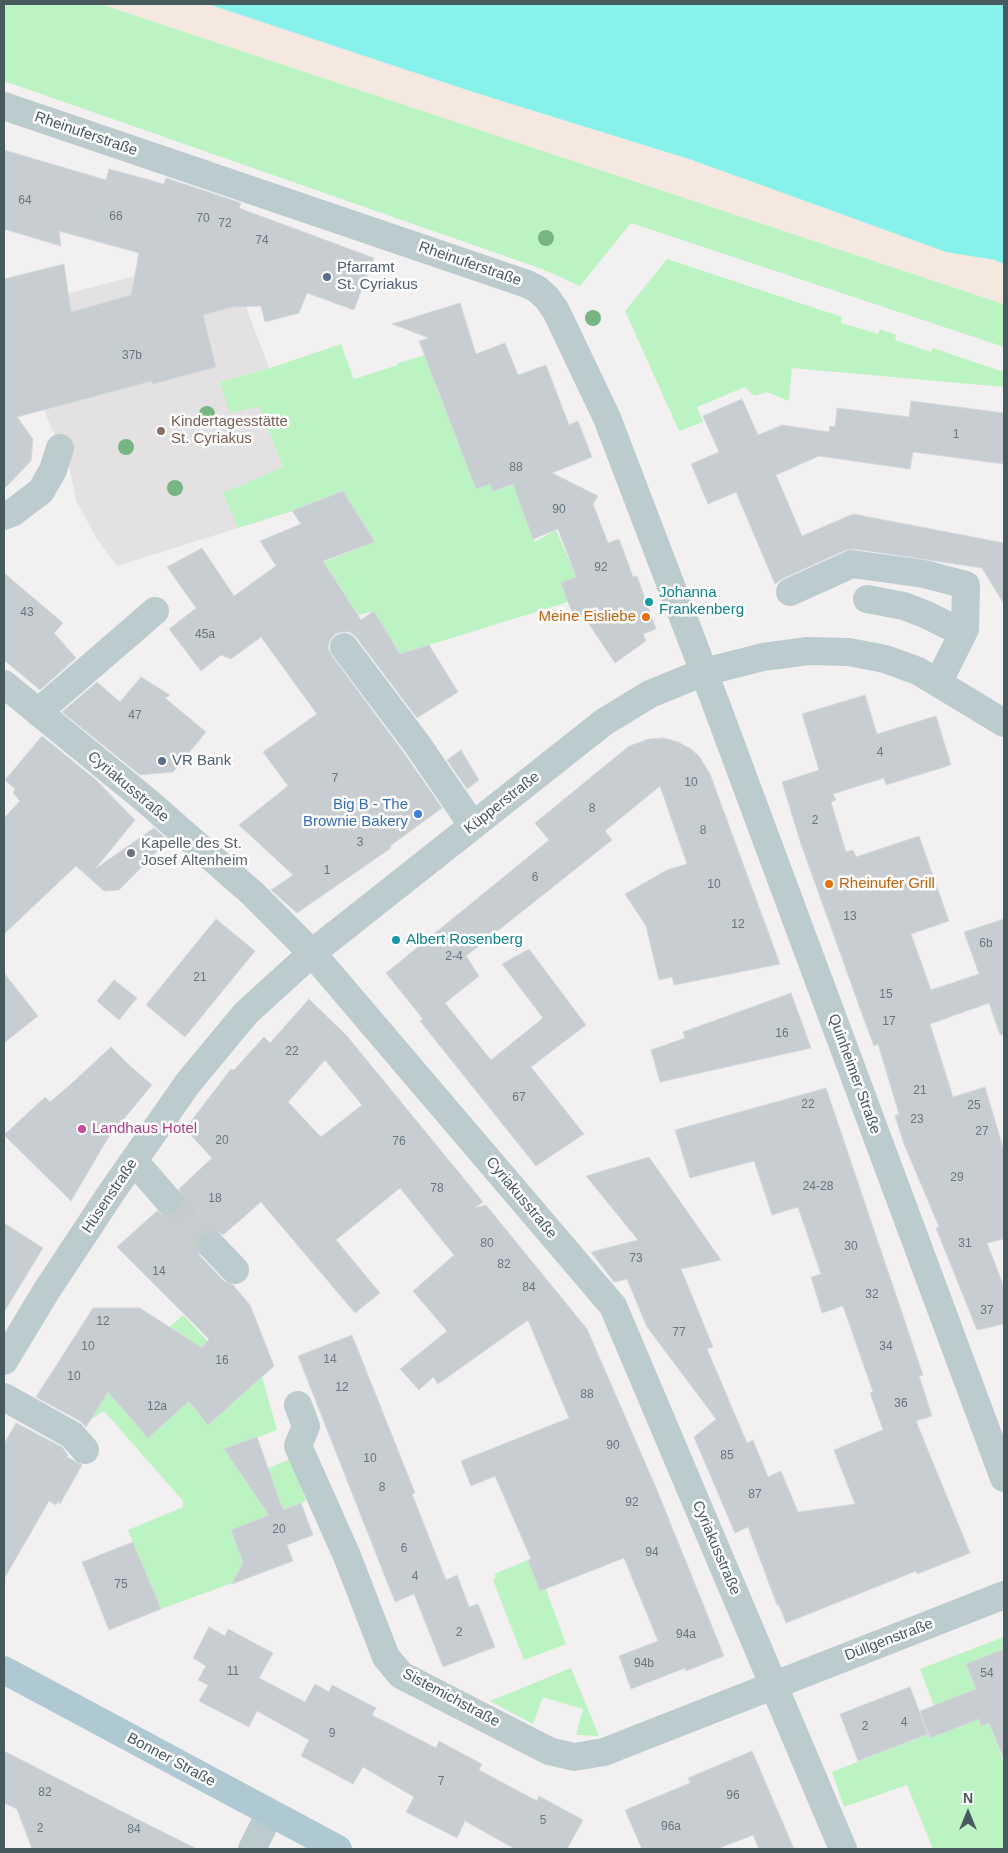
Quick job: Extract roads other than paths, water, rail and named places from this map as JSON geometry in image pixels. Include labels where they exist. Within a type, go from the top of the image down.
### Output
[{"type":"main road","name":"Bonner Straße","points":[[4,1670],[338,1849]]},
{"type":"street","name":"Rheinuferstraße","points":[[4,106],[537,289],[547,298],[556,311],[607,418],[704,672]]},
{"type":"street","points":[[4,516],[12,513],[41,490],[53,470],[60,448]]},
{"type":"street","points":[[790,592],[852,564],[924,574],[966,585],[965,629],[938,684]]},
{"type":"street","points":[[867,599],[904,606],[963,633]]},
{"type":"street","points":[[38,712],[155,611]]},
{"type":"street","points":[[344,647],[417,744],[473,826]]},
{"type":"street","name":"Küpperstraße","points":[[312,953],[604,722],[650,694],[704,672],[763,657],[808,651],[849,652],[885,659],[918,671],[1004,723]]},
{"type":"street","name":"Quinheimer Straße","points":[[704,672],[1004,1476]]},
{"type":"street","name":"Cyriakusstraße","points":[[4,684],[147,801],[252,893],[312,953],[612,1306],[843,1849]]},
{"type":"street","name":"Hüsenstraße","points":[[4,1361],[47,1290],[188,1083],[240,1020],[312,953]]},
{"type":"street","points":[[134,1161],[168,1200]]},
{"type":"street","points":[[212,1246],[235,1270]]},
{"type":"street","points":[[4,1397],[72,1435],[85,1450]]},
{"type":"street","name":"Sistemichstraße","points":[[298,1405],[306,1426],[298,1446],[347,1556],[386,1656],[401,1674],[549,1751],[574,1757],[604,1752],[774,1685]]},
{"type":"street","name":"Düllgenstraße","points":[[774,1685],[1004,1595]]},
{"type":"street","points":[[252,1849],[270,1813]]},
{"type":"water","points":[[208,4],[1004,4],[1004,264],[995,260],[946,252],[692,160],[473,92]]},
{"type":"tunnel","points":[[168,1200],[212,1246]]},
{"type":"place","name":"Pfarramt St. Cyriakus","points":[[327,277]]},
{"type":"place","name":"Kindertagesstätte St. Cyriakus","points":[[161,431]]},
{"type":"place","name":"Johanna Frankenberg","points":[[649,602]]},
{"type":"place","name":"Meine Eisliebe","points":[[646,617]]},
{"type":"place","name":"VR Bank","points":[[162,761]]},
{"type":"place","name":"Big B - The Brownie Bakery","points":[[418,814]]},
{"type":"place","name":"Kapelle des St. Josef Altenheim","points":[[131,853]]},
{"type":"place","name":"Rheinufer Grill","points":[[829,884]]},
{"type":"place","name":"Albert Rosenberg","points":[[396,940]]},
{"type":"place","name":"Landhaus Hotel","points":[[82,1129]]}]
